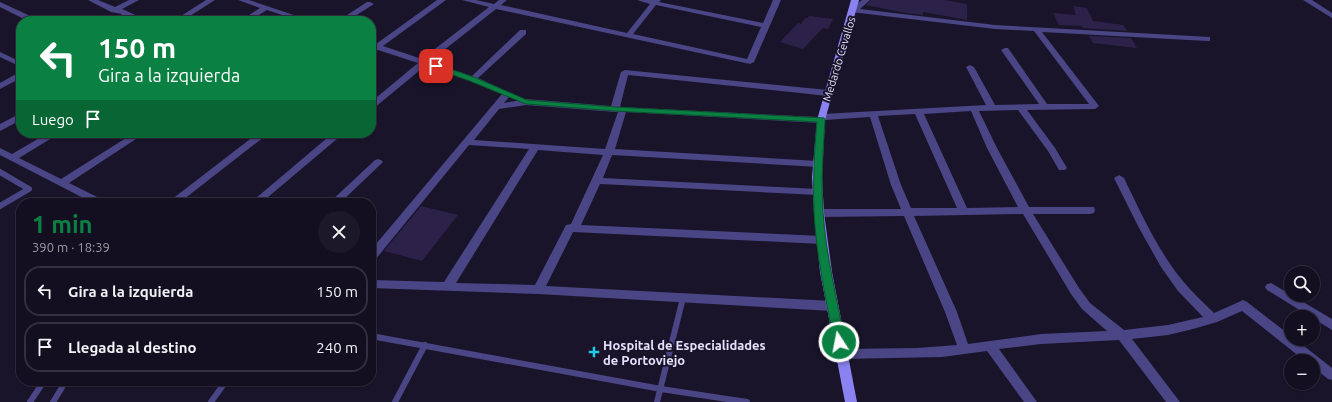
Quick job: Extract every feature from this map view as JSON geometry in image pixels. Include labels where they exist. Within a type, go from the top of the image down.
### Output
[{"type":"street","points":[[92,0],[132,16]]},
{"type":"street","points":[[114,10],[135,0]]},
{"type":"street","points":[[185,16],[211,0]]},
{"type":"street","points":[[242,0],[292,16]]},
{"type":"street","points":[[376,46],[442,0]]},
{"type":"street","points":[[466,0],[750,62],[777,0]]},
{"type":"street","points":[[376,102],[503,0]]},
{"type":"street","points":[[641,0],[656,1],[766,26]]},
{"type":"street","name":"Medardo Cevallos","points":[[851,402],[832,306],[822,240],[819,213],[818,164],[822,118],[828,93],[854,10],[855,0]]},
{"type":"street","points":[[854,10],[866,0]]},
{"type":"street","points":[[1307,0],[1332,16]]},
{"type":"street","points":[[628,36],[656,1]]},
{"type":"street","points":[[0,4],[24,16]]},
{"type":"street","points":[[350,16],[370,4]]},
{"type":"street","points":[[252,16],[266,8]]},
{"type":"street","points":[[854,10],[995,27],[1207,39]]},
{"type":"street","points":[[496,107],[526,102],[619,109],[822,118],[873,113],[974,108],[1095,106],[1037,30]]},
{"type":"street","points":[[473,79],[523,32]]},
{"type":"street","points":[[376,49],[424,62],[473,79],[526,102]]},
{"type":"street","points":[[1005,50],[1045,107]]},
{"type":"street","points":[[0,54],[16,62]]},
{"type":"street","points":[[970,67],[992,108]]},
{"type":"street","points":[[574,228],[597,181],[609,152],[619,109],[625,72],[828,93]]},
{"type":"street","points":[[0,86],[16,78]]},
{"type":"street","points":[[376,251],[507,94]]},
{"type":"street","points":[[974,108],[992,148],[1025,210],[1086,306],[1123,336],[1174,402]]},
{"type":"street","points":[[1021,108],[1052,150],[1062,168]]},
{"type":"street","points":[[918,111],[963,211]]},
{"type":"street","points":[[873,113],[896,184],[951,312],[964,349]]},
{"type":"street","points":[[0,128],[16,119]]},
{"type":"street","points":[[12,158],[46,138]]},
{"type":"street","points":[[61,183],[132,138]]},
{"type":"street","points":[[179,198],[257,138]]},
{"type":"street","points":[[261,198],[333,138]]},
{"type":"street","points":[[468,142],[818,164]]},
{"type":"street","points":[[448,286],[536,146]]},
{"type":"street","points":[[0,151],[91,198]]},
{"type":"street","points":[[339,198],[378,162]]},
{"type":"street","points":[[1119,178],[1150,241],[1173,277],[1213,319]]},
{"type":"street","points":[[597,181],[818,192]]},
{"type":"street","points":[[819,213],[1090,210]]},
{"type":"street","points":[[538,290],[570,228],[822,240]]},
{"type":"street","points":[[376,284],[538,290],[832,306]]},
{"type":"street","points":[[1271,287],[1332,325]]},
{"type":"street","points":[[842,354],[942,352],[1029,340],[1065,337],[1123,336],[1171,330],[1213,319],[1243,305],[1332,375]]},
{"type":"street","points":[[990,346],[1031,402]]},
{"type":"lane","points":[[0,172],[29,189],[0,206]]},
{"type":"lane","points":[[657,402],[683,298]]},
{"type":"lane","points":[[376,337],[661,389],[747,402]]},
{"type":"lane","points":[[395,402],[425,345]]},
{"type":"lane","points":[[30,402],[41,386]]},
{"type":"lane","points":[[53,402],[63,386]]},
{"type":"lane","points":[[211,402],[222,386]]},
{"type":"building","points":[[871,0],[944,0],[967,4],[967,20],[923,12],[923,15],[906,13],[866,5]]},
{"type":"building","points":[[1073,6],[1087,8],[1093,21],[1123,25],[1127,31],[1059,25],[1053,13],[1076,15]]},
{"type":"building","points":[[809,16],[833,19],[828,29],[823,28],[803,49],[780,42],[798,23],[801,24],[805,18],[808,18]]},
{"type":"building","points":[[1089,36],[1131,38],[1137,48],[1093,43]]},
{"type":"building","points":[[421,206],[458,215],[422,261],[384,251]]},
{"type":"place","name":"Hospital de Especialidades de Portoviejo","points":[[594,352]]},
{"type":"route","points":[[436,66],[473,79],[526,102],[615,109],[821,120],[818,149],[819,213],[826,272],[839,342]]}]
